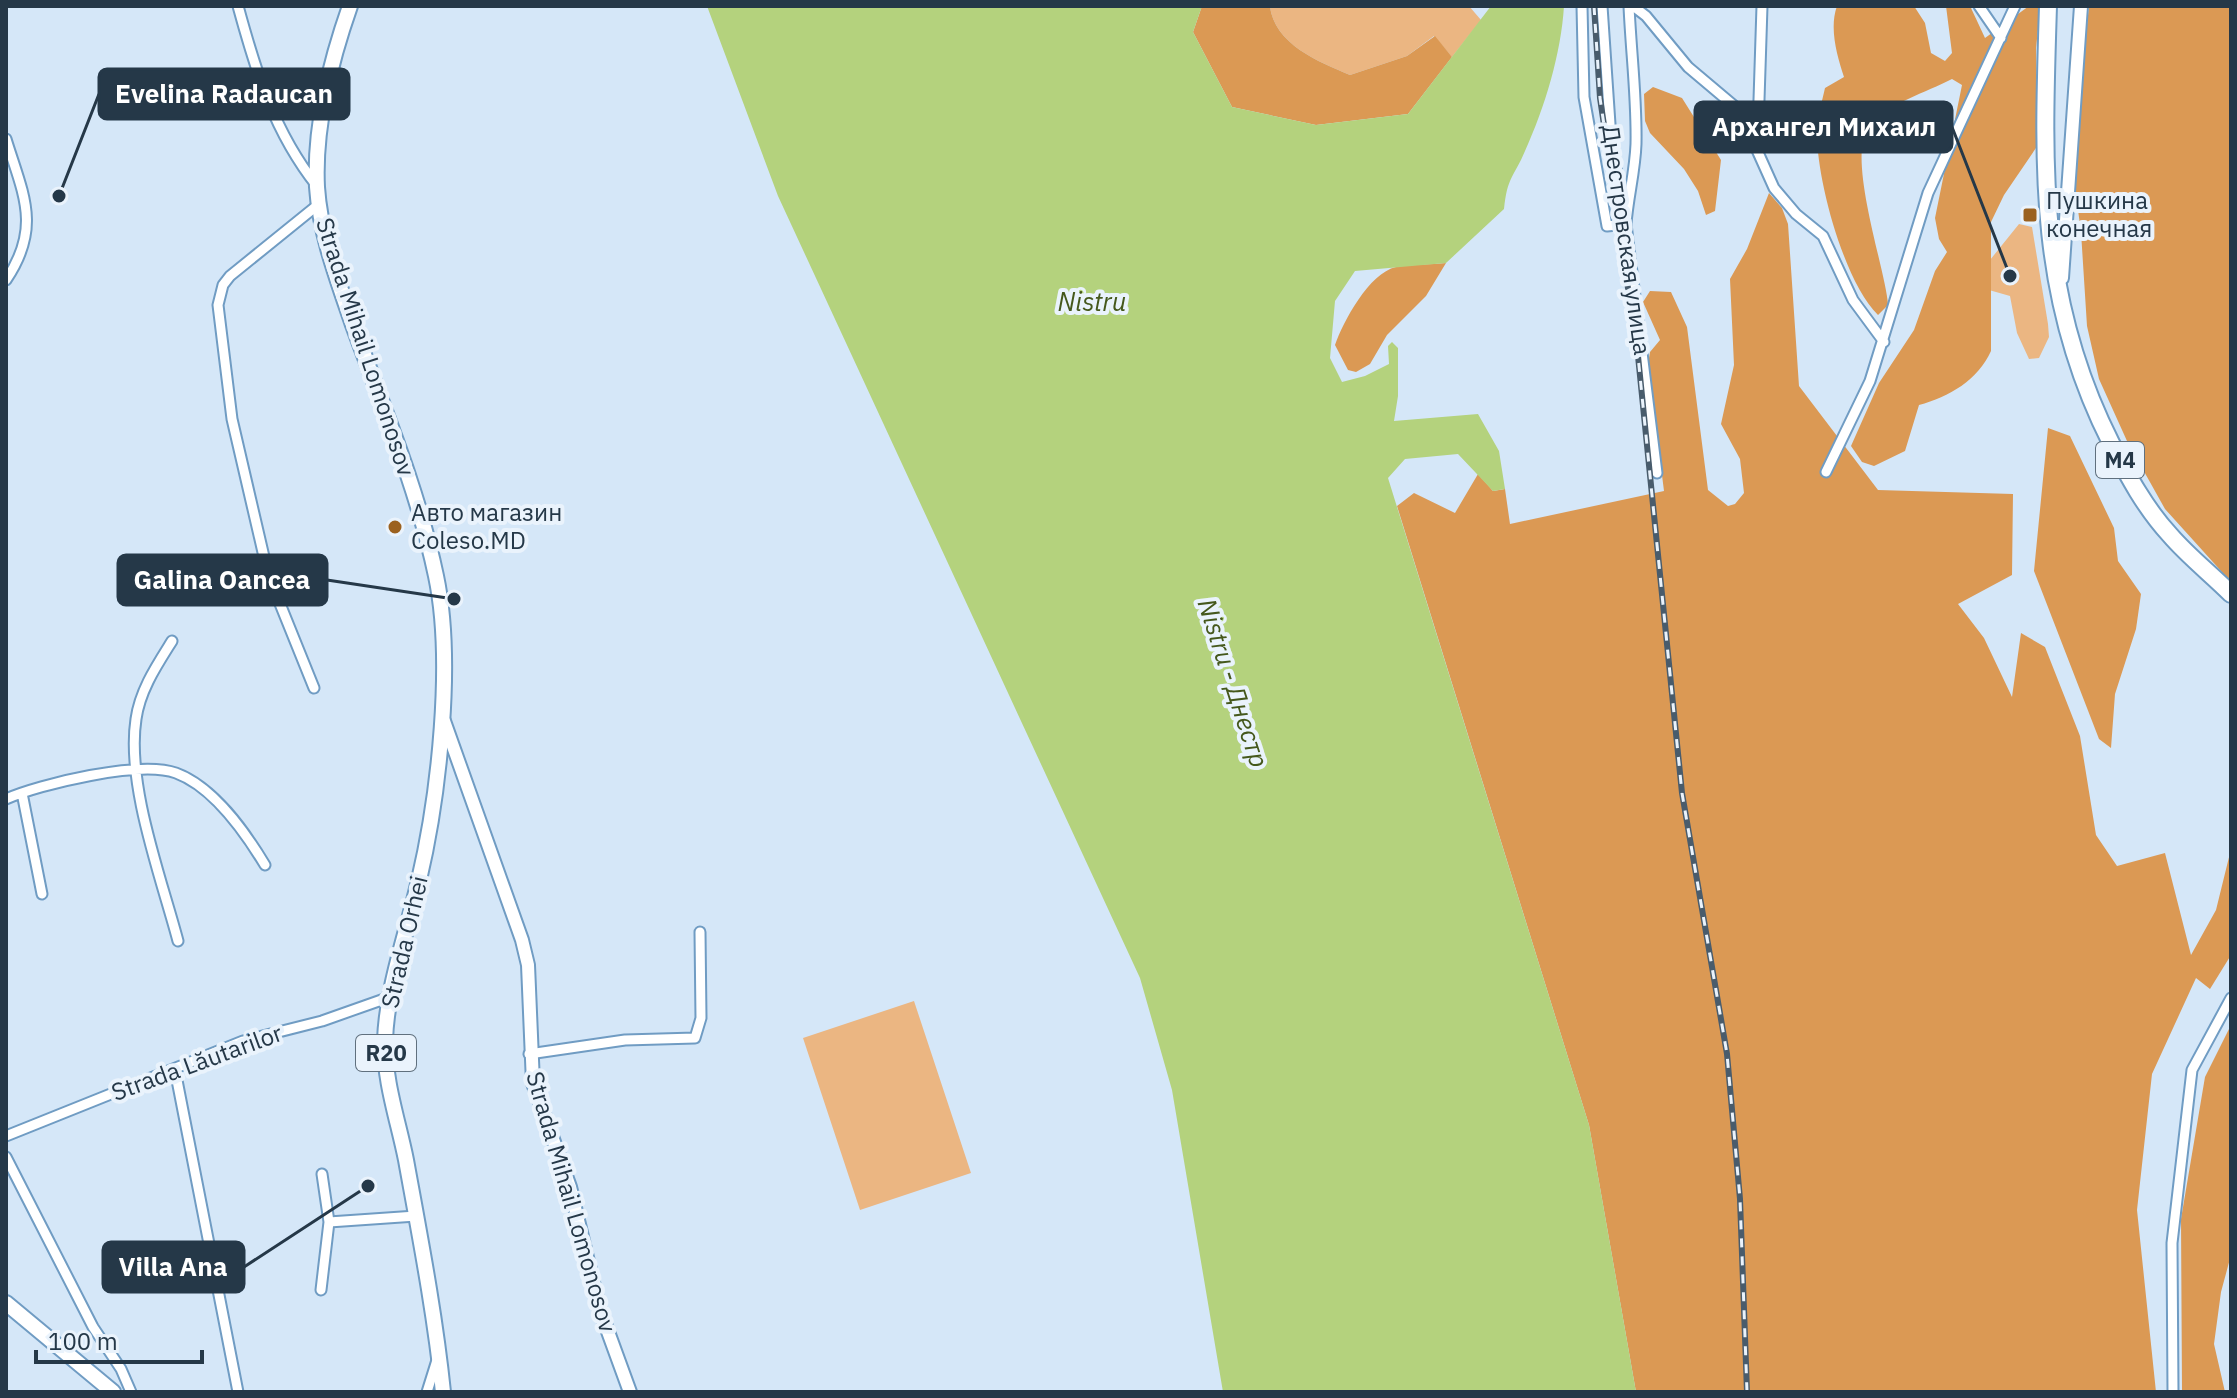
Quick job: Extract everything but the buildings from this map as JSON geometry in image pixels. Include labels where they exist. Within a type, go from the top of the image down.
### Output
[{"type":"highway","name":"M4","points":[[2048,6],[2046,215],[2075,359],[2093,406],[2132,484],[2169,534],[2231,594]]},
{"type":"main road","name":"R20","points":[[317,186],[328,76],[350,6]]},
{"type":"main road","points":[[2061,297],[2081,6]]},
{"type":"main road","name":"Strada Mihail Lomonosov","points":[[317,186],[327,242],[346,305],[431,555],[441,611],[442,714],[522,940],[529,986],[529,1054],[537,1099],[570,1187],[599,1307],[630,1392]]},
{"type":"main road","name":"Strada Orhei","points":[[442,714],[428,840],[390,997],[385,1041],[387,1073],[416,1216],[443,1392]]},
{"type":"main road","points":[[6,1303],[113,1392]]},
{"type":"street","name":"Strada Mihail Lomonosov","points":[[238,6],[255,70],[277,125],[317,186]]},
{"type":"street","points":[[1582,6],[1584,97],[1607,226],[1626,224],[1628,201],[1633,190],[1636,142],[1631,6]]},
{"type":"street","name":"Днестровская улица","points":[[1602,6],[1611,139],[1626,224],[1657,473]]},
{"type":"street","points":[[1631,6],[1646,16],[1688,67],[1739,110],[1774,188],[1796,214],[1823,236],[1853,300],[1884,342]]},
{"type":"street","points":[[1751,137],[1758,131],[1762,6]]},
{"type":"street","points":[[1979,6],[2001,38]]},
{"type":"street","points":[[1826,472],[1870,381],[1928,193],[2015,6]]},
{"type":"street","points":[[6,139],[28,209],[27,237],[22,257],[6,280]]},
{"type":"street","points":[[314,688],[268,574],[232,419],[218,305],[223,285],[230,276],[320,204]]},
{"type":"street","points":[[172,641],[151,673],[136,717],[134,770],[178,941]]},
{"type":"street","points":[[6,799],[57,782],[134,770],[176,773],[203,790],[232,818],[265,865]]},
{"type":"street","points":[[22,793],[42,894]]},
{"type":"street","points":[[529,1054],[625,1040],[695,1038],[701,1018],[700,932]]},
{"type":"street","name":"Strada Lăutarilor","points":[[6,1136],[243,1041],[322,1021],[390,997]]},
{"type":"street","points":[[2173,1392],[2172,1243],[2192,1070],[2231,998]]},
{"type":"street","points":[[175,1070],[238,1392]]},
{"type":"street","points":[[6,1157],[93,1327],[121,1369],[131,1392]]},
{"type":"street","points":[[321,1290],[329,1222],[322,1174]]},
{"type":"street","points":[[329,1222],[416,1216]]},
{"type":"street","name":"Strada Orhei","points":[[427,1392],[439,1353]]},
{"type":"shaded area","points":[[1202,6],[1270,6],[1273,19],[1289,41],[1312,57],[1350,75],[1407,56],[1435,36],[1452,57],[1408,114],[1316,125],[1232,107],[1193,32]]},
{"type":"shaded area","points":[[1270,6],[1469,6],[1481,20],[1452,57],[1434,36],[1407,56],[1350,75],[1312,57],[1289,41],[1273,19]]},
{"type":"shaded area","points":[[1837,6],[1914,6],[1925,23],[1931,53],[1945,61],[1952,53],[1946,6],[1971,8],[1985,38],[2029,6],[2038,6],[2040,11],[2036,48],[2038,145],[2004,195],[1991,222],[1991,351],[1978,371],[1961,386],[1919,405],[1905,451],[1874,466],[1862,462],[1851,446],[1879,383],[1914,330],[1935,271],[1947,252],[1939,239],[1935,218],[1962,85],[1952,79],[1899,104],[1871,123],[1864,137],[1862,158],[1868,211],[1888,305],[1878,315],[1866,300],[1843,255],[1821,175],[1817,126],[1825,88],[1844,77],[1834,33]]},
{"type":"shaded area","points":[[2089,6],[2231,6],[2231,582],[2165,509],[2127,441],[2099,379],[2087,326],[2081,232],[2072,166]]},
{"type":"shaded area","points":[[1653,87],[1682,98],[1721,160],[1715,211],[1706,215],[1698,191],[1684,169],[1650,133],[1645,121],[1644,94]]},
{"type":"shaded area","points":[[1769,193],[1782,208],[1788,224],[1799,386],[1878,490],[2013,494],[2012,575],[1958,604],[1984,638],[2012,697],[2021,633],[2045,647],[2080,736],[2096,835],[2117,866],[2165,853],[2191,955],[2216,910],[2231,849],[2231,955],[2210,989],[2196,978],[2152,1074],[2137,1210],[2156,1392],[1636,1392],[1589,1125],[1397,506],[1414,493],[1455,513],[1478,474],[1493,491],[1505,489],[1510,524],[1664,491],[1648,364],[1650,352],[1660,340],[1643,302],[1650,291],[1671,292],[1687,327],[1708,490],[1728,506],[1735,504],[1744,493],[1740,459],[1721,424],[1734,365],[1730,279],[1747,249]]},
{"type":"shaded area","points":[[2019,224],[2032,227],[2048,324],[2049,337],[2039,358],[2029,359],[2017,333],[2010,296],[1989,290],[1990,260]]},
{"type":"shaded area","points":[[1446,263],[1426,296],[1387,335],[1370,364],[1356,372],[1348,370],[1335,345],[1351,312],[1376,278],[1396,267]]},
{"type":"shaded area","points":[[2048,428],[2070,436],[2114,528],[2118,561],[2141,594],[2136,629],[2115,694],[2111,748],[2099,739],[2034,571]]},
{"type":"shaded area","points":[[914,1001],[971,1173],[860,1210],[803,1038]]},
{"type":"shaded area","points":[[2231,1025],[2231,1255],[2221,1292],[2214,1344],[2225,1392],[2182,1392],[2181,1219],[2205,1077]]},
{"type":"water","name":"Nistru","points":[[707,6],[1202,6],[1193,32],[1232,107],[1316,125],[1408,114],[1491,6],[1564,6],[1551,80],[1532,134],[1509,183],[1504,209],[1446,263],[1355,271],[1335,301],[1330,358],[1342,382],[1365,376],[1389,364],[1388,346],[1392,342],[1398,348],[1398,396],[1394,421],[1478,414],[1499,451],[1505,489],[1493,491],[1458,454],[1405,459],[1388,478],[1589,1125],[1636,1392],[1223,1392],[1172,1090],[1140,978],[778,196]]},
{"type":"railway","points":[[1594,6],[1600,98],[1638,356],[1682,793],[1727,1054],[1740,1199],[1747,1392]]},
{"type":"place","name":"Evelina Radaucan","points":[[59,196]]},
{"type":"place","name":"Пушкина конечная","points":[[2030,215]]},
{"type":"place","name":"Архангел Михаил","points":[[2010,276]]},
{"type":"place","name":"Авто магазин Coleso.MD","points":[[395,527]]},
{"type":"place","name":"Galina Oancea","points":[[454,599]]},
{"type":"place","name":"Villa Ana","points":[[368,1186]]},
{"type":"water label","name":"Nistru - Днестр","points":[[1233,683]]}]
